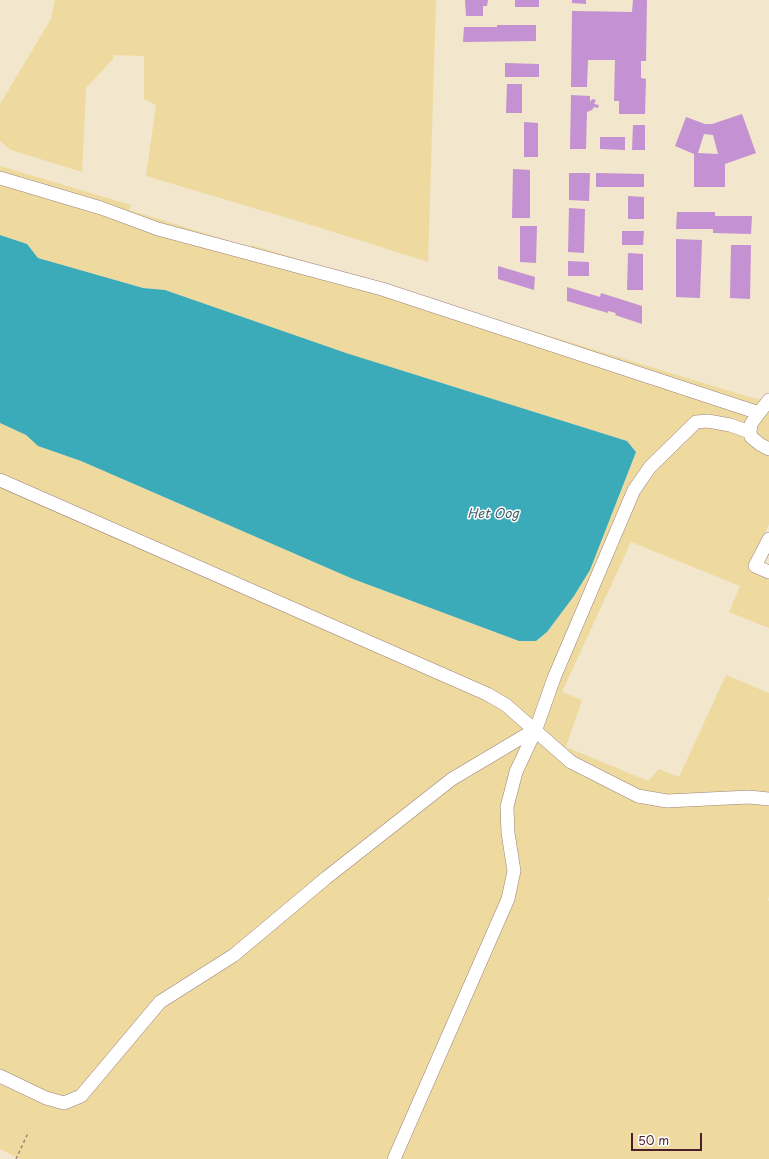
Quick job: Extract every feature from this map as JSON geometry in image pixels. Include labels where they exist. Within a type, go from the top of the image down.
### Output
[{"type":"lane","points":[[0,178],[101,208],[158,228],[382,289],[759,413]]},
{"type":"lane","points":[[769,400],[751,424],[750,432],[756,441],[769,448]]},
{"type":"lane","points":[[394,1159],[508,899],[514,870],[508,833],[507,806],[516,772],[536,729],[554,678],[634,490],[650,467],[696,422],[708,421],[730,425],[750,432]]},
{"type":"lane","points":[[0,480],[487,694],[506,705],[536,729],[557,750],[572,762],[638,796],[667,801],[749,797],[769,799]]},
{"type":"lane","points":[[769,539],[755,566],[769,572]]},
{"type":"lane","points":[[0,1076],[46,1098],[64,1103],[80,1096],[160,1002],[234,955],[326,878],[452,779],[536,729]]},
{"type":"path","points":[[16,1159],[28,1133]]},
{"type":"sand","points":[[55,0],[436,0],[428,262],[321,228],[146,176],[156,105],[144,99],[144,56],[114,55],[113,59],[86,88],[82,172],[11,150],[0,141],[0,104],[51,19]]},
{"type":"sand","points":[[0,166],[131,205],[129,210],[250,247],[252,245],[749,397],[769,401],[769,524],[749,569],[769,578],[769,628],[729,612],[740,586],[631,542],[562,692],[582,700],[566,747],[648,781],[659,769],[679,777],[726,675],[769,693],[769,1159],[21,1159],[0,1149],[0,423],[26,435],[38,446],[81,461],[353,579],[519,641],[536,641],[547,632],[574,596],[590,570],[636,452],[627,441],[346,353],[165,290],[143,288],[38,258],[27,244],[0,235]]},
{"type":"water","name":"Het Oog","points":[[0,235],[27,244],[38,258],[143,288],[165,290],[346,353],[627,441],[636,452],[590,570],[574,596],[547,632],[536,641],[519,641],[353,579],[81,461],[38,446],[26,435],[0,423]]},
{"type":"building","points":[[465,0],[488,0],[487,6],[483,6],[483,16],[466,16]]},
{"type":"building","points":[[515,0],[539,0],[539,7],[515,7]]},
{"type":"building","points":[[572,0],[586,0],[586,4],[572,3]]},
{"type":"building","points":[[633,0],[647,0],[646,61],[641,61],[641,78],[646,79],[645,114],[619,114],[619,101],[614,101],[615,60],[588,60],[587,87],[571,87],[572,11],[632,12]]},
{"type":"building","points":[[497,25],[536,25],[536,41],[463,42],[464,27],[497,27]]},
{"type":"building","points":[[505,63],[539,64],[539,77],[505,77]]},
{"type":"building","points":[[507,84],[522,84],[522,113],[506,113]]},
{"type":"building","points":[[571,95],[590,96],[590,102],[592,99],[596,100],[594,104],[599,105],[598,108],[594,107],[592,110],[587,112],[586,149],[570,149]]},
{"type":"building","points":[[742,114],[756,153],[725,164],[725,187],[694,187],[694,154],[675,146],[686,117],[705,124],[712,124]],"holes":[[[704,134],[713,135],[718,154],[698,153]]]},
{"type":"building","points":[[524,122],[538,123],[538,157],[524,157]]},
{"type":"building","points":[[633,125],[645,125],[645,150],[632,150]]},
{"type":"building","points":[[600,137],[625,137],[625,150],[600,149]]},
{"type":"building","points":[[513,169],[530,170],[530,218],[512,218]]},
{"type":"building","points":[[569,173],[590,173],[589,201],[569,200]]},
{"type":"building","points":[[596,173],[644,174],[644,187],[596,187]]},
{"type":"building","points":[[628,196],[644,197],[644,219],[628,219]]},
{"type":"building","points":[[569,208],[585,209],[584,253],[568,252]]},
{"type":"building","points":[[677,212],[715,212],[715,216],[752,216],[751,234],[713,233],[713,229],[676,229]]},
{"type":"building","points":[[520,226],[537,226],[536,263],[520,262]]},
{"type":"building","points":[[622,231],[644,231],[643,245],[622,245]]},
{"type":"building","points":[[676,239],[702,240],[700,298],[676,297]]},
{"type":"building","points":[[731,245],[751,245],[750,299],[730,298]]},
{"type":"building","points":[[628,253],[643,254],[643,290],[627,290]]},
{"type":"building","points":[[568,261],[589,262],[589,276],[568,276]]},
{"type":"building","points":[[498,266],[535,277],[534,290],[498,279]]},
{"type":"building","points":[[567,287],[600,297],[601,293],[642,306],[642,324],[615,315],[616,313],[608,311],[608,313],[567,301]]}]
